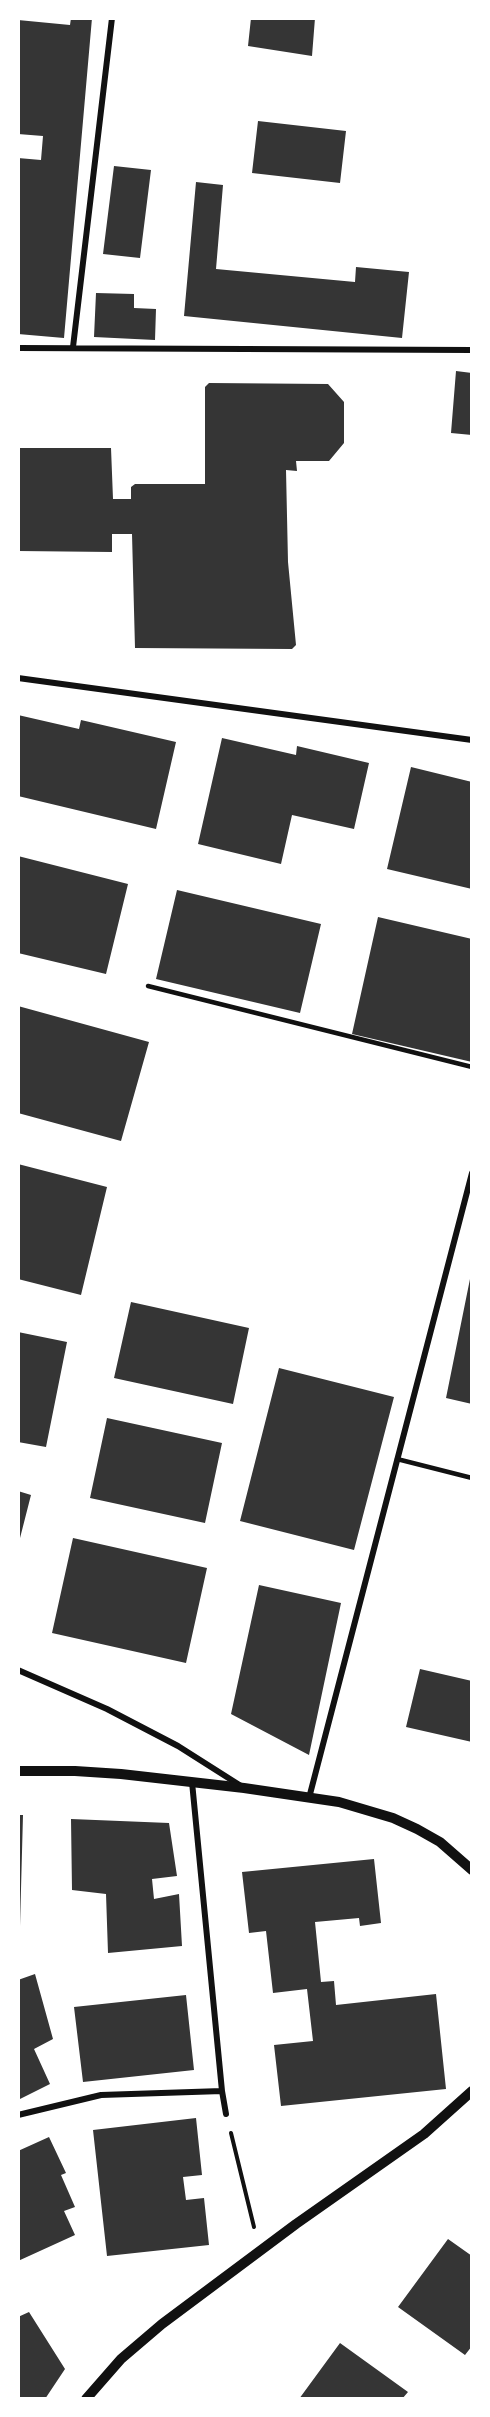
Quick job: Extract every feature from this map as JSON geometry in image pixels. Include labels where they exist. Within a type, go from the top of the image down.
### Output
[{"type":"street","points":[[73,347],[112,18]]},
{"type":"street","points":[[18,348],[472,350]]},
{"type":"street","points":[[18,678],[472,740]]},
{"type":"street","points":[[309,1798],[472,1173]]},
{"type":"street","points":[[18,1670],[107,1709],[178,1746],[244,1788]]},
{"type":"street","points":[[18,1771],[75,1771],[192,1782],[339,1802],[393,1818],[440,1842],[472,1870]]},
{"type":"street","points":[[192,1782],[226,2114]]},
{"type":"street","points":[[18,2115],[101,2095],[222,2091]]},
{"type":"street","points":[[86,2399],[122,2359],[162,2324],[296,2224],[424,2134],[472,2091]]},
{"type":"lane","points":[[148,986],[472,1067]]},
{"type":"lane","points":[[397,1459],[472,1478]]},
{"type":"path","points":[[230,2130],[254,2224]]},
{"type":"building","points":[[71,18],[92,18],[64,338],[18,334],[18,158],[41,160],[43,136],[18,134],[18,20],[70,25]]},
{"type":"building","points":[[251,18],[315,18],[312,56],[248,46]]},
{"type":"building","points":[[258,121],[346,131],[340,183],[252,173]]},
{"type":"building","points":[[114,166],[151,170],[140,258],[103,254]]},
{"type":"building","points":[[196,182],[223,185],[216,269],[355,282],[356,267],[409,272],[402,338],[184,316]]},
{"type":"building","points":[[96,293],[134,294],[134,308],[156,309],[155,340],[94,337]]},
{"type":"building","points":[[456,371],[472,373],[472,435],[451,433]]},
{"type":"building","points":[[209,383],[328,384],[344,402],[344,443],[329,461],[296,461],[297,471],[286,470],[288,562],[296,645],[292,649],[135,648],[132,534],[112,534],[112,552],[18,551],[18,448],[111,448],[113,499],[131,499],[131,487],[135,484],[205,484],[205,387]]},
{"type":"building","points":[[18,715],[79,729],[81,720],[176,742],[156,829],[18,796]]},
{"type":"building","points":[[222,738],[296,755],[297,746],[369,763],[354,829],[292,815],[281,864],[198,844]]},
{"type":"building","points":[[411,767],[472,782],[472,889],[387,869]]},
{"type":"building","points":[[18,856],[128,884],[106,974],[18,953]]},
{"type":"building","points":[[177,890],[321,924],[300,1013],[156,979]]},
{"type":"building","points":[[378,917],[472,939],[472,1062],[352,1034]]},
{"type":"building","points":[[18,1006],[149,1042],[121,1141],[18,1113]]},
{"type":"building","points":[[18,1164],[107,1187],[81,1295],[18,1279]]},
{"type":"building","points":[[472,1274],[472,1404],[446,1398]]},
{"type":"building","points":[[131,1302],[249,1328],[233,1404],[114,1378]]},
{"type":"building","points":[[18,1332],[67,1342],[46,1447],[18,1442]]},
{"type":"building","points":[[279,1368],[394,1397],[354,1550],[240,1521]]},
{"type":"building","points":[[107,1418],[222,1443],[205,1523],[90,1498]]},
{"type":"building","points":[[18,1491],[31,1495],[19,1542],[18,1541]]},
{"type":"building","points":[[73,1538],[207,1568],[186,1663],[52,1633]]},
{"type":"building","points":[[259,1585],[341,1603],[309,1755],[231,1714]]},
{"type":"building","points":[[420,1669],[472,1681],[472,1742],[406,1727]]},
{"type":"building","points":[[18,1815],[23,1815],[20,1926],[18,1926]]},
{"type":"building","points":[[71,1819],[169,1823],[177,1876],[152,1879],[154,1899],[179,1894],[182,1946],[108,1953],[106,1894],[72,1890]]},
{"type":"building","points":[[374,1859],[381,1923],[360,1926],[359,1918],[315,1922],[321,1982],[334,1981],[336,2005],[436,1994],[446,2089],[281,2106],[274,2045],[313,2041],[307,1989],[273,1993],[266,1931],[249,1933],[242,1872]]},
{"type":"building","points":[[35,1974],[53,2039],[34,2049],[50,2084],[18,2100],[18,1980]]},
{"type":"building","points":[[186,1995],[194,2070],[83,2082],[74,2007]]},
{"type":"building","points":[[196,2118],[202,2175],[183,2177],[186,2200],[204,2198],[209,2245],[107,2256],[93,2130]]},
{"type":"building","points":[[49,2137],[66,2173],[61,2175],[75,2207],[64,2211],[75,2235],[18,2261],[18,2151]]},
{"type":"building","points":[[448,2239],[472,2256],[472,2346],[465,2355],[398,2307]]},
{"type":"building","points":[[29,2312],[65,2369],[45,2399],[18,2399],[18,2317]]},
{"type":"building","points":[[340,2343],[408,2392],[402,2399],[299,2399]]}]
